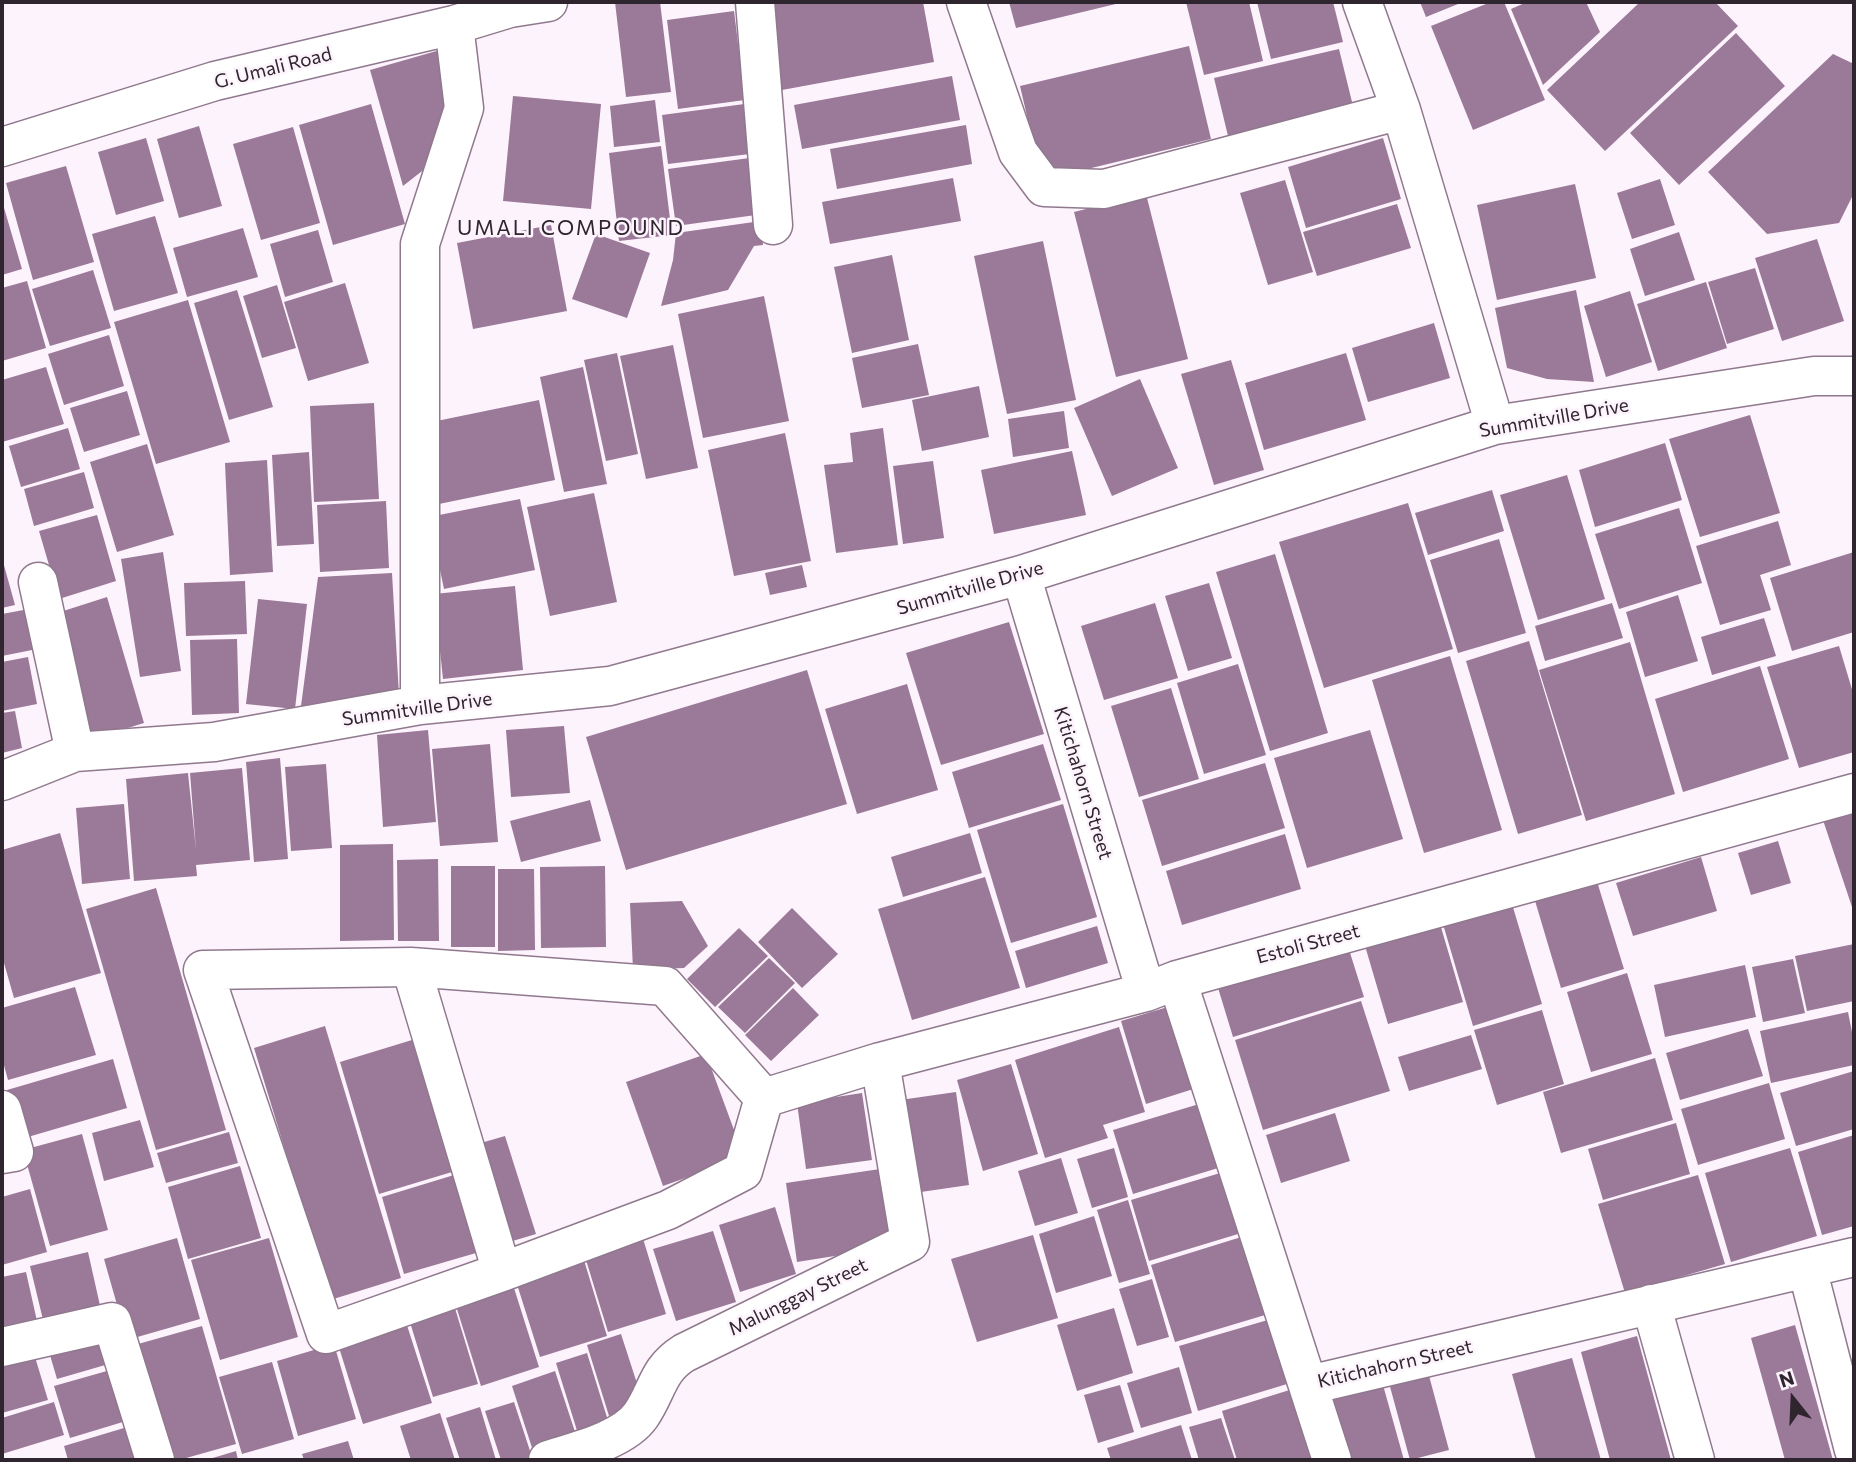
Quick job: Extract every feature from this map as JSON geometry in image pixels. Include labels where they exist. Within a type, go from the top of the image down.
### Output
[{"type":"street","name":"G. Umali Road","points":[[2,146],[215,81],[454,24],[509,5],[548,2]]},
{"type":"street","points":[[755,2],[773,225]]},
{"type":"street","points":[[966,2],[1018,152],[1044,187],[1104,189],[1401,110]]},
{"type":"street","points":[[1362,2],[1401,110],[1495,425]]},
{"type":"street","points":[[420,705],[420,244],[464,108],[454,24]]},
{"type":"street","name":"Summitville Drive","points":[[2,780],[75,752],[214,742],[420,705],[610,686],[1021,575],[1495,425],[1814,376],[1854,376]]},
{"type":"street","name":"Kitichahorn Street","points":[[1021,575],[1161,986],[1309,1385],[1854,1257]]},
{"type":"street","points":[[38,582],[75,752]]},
{"type":"street","name":"Estoli Street","points":[[764,1098],[880,1062],[1854,793]]},
{"type":"street","points":[[411,967],[502,1272]]},
{"type":"street","points":[[411,967],[665,986],[764,1098],[743,1171],[668,1210],[326,1334],[203,970],[411,967]]},
{"type":"street","name":"Malunggay Street","points":[[548,1460],[611,1438],[639,1418],[664,1369],[684,1353],[910,1242],[880,1062]]},
{"type":"street","points":[[2,1110],[14,1152],[2,1154]]},
{"type":"street","points":[[1807,1268],[1854,1450]]},
{"type":"street","points":[[1651,1304],[1695,1460]]},
{"type":"street","points":[[2,1347],[112,1322],[155,1460]]},
{"type":"street","points":[[1309,1385],[1332,1460]]},
{"type":"building","points":[[615,2],[660,2],[671,92],[626,97]]},
{"type":"building","points":[[766,2],[923,2],[934,62],[782,90]]},
{"type":"building","points":[[1009,2],[1120,2],[1120,3],[1016,28]]},
{"type":"building","points":[[1186,2],[1249,2],[1263,61],[1204,75]]},
{"type":"building","points":[[1257,2],[1333,2],[1343,42],[1271,59]]},
{"type":"building","points":[[1420,2],[1463,2],[1426,17]]},
{"type":"building","points":[[1491,2],[1504,2],[1545,100],[1473,130],[1431,26]]},
{"type":"building","points":[[1527,2],[1586,2],[1600,32],[1543,85],[1511,9]]},
{"type":"building","points":[[1640,2],[1715,2],[1738,26],[1605,151],[1547,90]]},
{"type":"building","points":[[734,11],[745,100],[678,109],[667,20]]},
{"type":"building","points":[[1736,33],[1785,86],[1679,185],[1630,133]]},
{"type":"building","points":[[1189,46],[1211,139],[1042,180],[1020,86]]},
{"type":"building","points":[[1339,49],[1353,106],[1228,136],[1214,78]]},
{"type":"building","points":[[440,50],[458,109],[445,153],[403,186],[370,70]]},
{"type":"building","points":[[1833,54],[1854,64],[1854,193],[1839,223],[1767,234],[1708,172]]},
{"type":"building","points":[[952,76],[960,120],[802,149],[794,105]]},
{"type":"building","points":[[513,96],[601,104],[591,209],[503,201]]},
{"type":"building","points":[[655,100],[660,142],[614,147],[610,106]]},
{"type":"building","points":[[752,103],[758,153],[668,164],[662,115]]},
{"type":"building","points":[[371,104],[405,224],[333,245],[299,125]]},
{"type":"building","points":[[966,125],[972,164],[837,189],[830,149]]},
{"type":"building","points":[[199,126],[222,206],[179,218],[157,139]]},
{"type":"building","points":[[293,127],[320,223],[261,240],[233,144]]},
{"type":"building","points":[[146,138],[164,201],[116,215],[98,152]]},
{"type":"building","points":[[1383,138],[1401,199],[1306,228],[1288,167]]},
{"type":"building","points":[[661,146],[672,235],[619,241],[609,153]]},
{"type":"building","points":[[757,157],[763,214],[676,226],[668,169]]},
{"type":"building","points":[[66,166],[94,262],[33,280],[6,183]]},
{"type":"building","points":[[953,178],[961,221],[830,244],[822,202]]},
{"type":"building","points":[[1660,179],[1675,225],[1632,239],[1617,193]]},
{"type":"building","points":[[1285,180],[1313,272],[1268,285],[1240,193]]},
{"type":"building","points":[[1575,184],[1596,278],[1497,300],[1477,205]]},
{"type":"building","points":[[1146,194],[1188,359],[1116,377],[1074,212]]},
{"type":"building","points":[[2,201],[22,269],[2,275]]},
{"type":"building","points":[[1397,204],[1411,248],[1317,276],[1303,232]]},
{"type":"building","points":[[155,216],[178,293],[114,311],[92,234]]},
{"type":"building","points":[[761,221],[763,245],[754,246],[728,290],[661,306],[673,260],[676,233]]},
{"type":"building","points":[[551,225],[567,311],[473,329],[457,243]]},
{"type":"building","points":[[243,228],[258,277],[187,297],[173,248]]},
{"type":"building","points":[[318,230],[333,282],[285,297],[270,244]]},
{"type":"building","points":[[1679,232],[1695,280],[1645,296],[1630,249]]},
{"type":"building","points":[[596,234],[650,253],[627,318],[572,299]]},
{"type":"building","points":[[1817,239],[1844,321],[1782,341],[1755,258]]},
{"type":"building","points":[[1043,241],[1076,400],[1007,414],[974,256]]},
{"type":"building","points":[[892,255],[909,340],[852,353],[834,267]]},
{"type":"building","points":[[1755,268],[1774,329],[1727,344],[1708,282]]},
{"type":"building","points":[[93,270],[111,328],[50,346],[32,289]]},
{"type":"building","points":[[27,281],[46,348],[2,361],[2,288]]},
{"type":"building","points":[[1706,282],[1727,348],[1658,371],[1637,304]]},
{"type":"building","points":[[345,283],[369,363],[308,381],[284,302]]},
{"type":"building","points":[[277,285],[296,348],[262,358],[243,296]]},
{"type":"building","points":[[237,290],[273,407],[229,420],[194,303]]},
{"type":"building","points":[[1576,290],[1594,382],[1547,379],[1507,368],[1495,308]]},
{"type":"building","points":[[1630,291],[1652,362],[1606,377],[1584,306]]},
{"type":"building","points":[[764,296],[789,421],[703,438],[678,314]]},
{"type":"building","points":[[188,300],[230,442],[156,464],[114,322]]},
{"type":"building","points":[[1434,323],[1450,378],[1368,402],[1352,348]]},
{"type":"building","points":[[109,335],[124,386],[64,405],[48,354]]},
{"type":"building","points":[[918,344],[929,395],[862,408],[852,358]]},
{"type":"building","points":[[673,345],[698,468],[646,479],[620,356]]},
{"type":"building","points":[[617,353],[638,454],[606,461],[584,360]]},
{"type":"building","points":[[1346,353],[1366,420],[1264,450],[1245,383]]},
{"type":"building","points":[[1231,360],[1264,470],[1214,485],[1181,374]]},
{"type":"building","points":[[46,367],[64,424],[2,442],[2,380]]},
{"type":"building","points":[[583,367],[607,484],[564,492],[540,377]]},
{"type":"building","points":[[1140,379],[1178,468],[1112,496],[1074,408]]},
{"type":"building","points":[[979,386],[989,437],[922,451],[912,400]]},
{"type":"building","points":[[127,391],[140,435],[84,452],[70,408]]},
{"type":"building","points":[[539,400],[555,480],[439,504],[422,424]]},
{"type":"building","points":[[374,403],[379,499],[314,502],[310,406]]},
{"type":"building","points":[[1064,411],[1069,448],[1013,457],[1008,419]]},
{"type":"building","points":[[1750,415],[1780,513],[1700,537],[1669,439]]},
{"type":"building","points":[[68,428],[80,469],[21,487],[9,446]]},
{"type":"building","points":[[883,428],[898,545],[836,553],[824,465],[853,462],[850,433]]},
{"type":"building","points":[[785,433],[811,561],[734,576],[708,450]]},
{"type":"building","points":[[1665,443],[1682,500],[1595,527],[1579,470]]},
{"type":"building","points":[[147,444],[174,535],[117,552],[90,462]]},
{"type":"building","points":[[1072,451],[1086,515],[994,534],[981,470]]},
{"type":"building","points":[[309,452],[314,544],[277,546],[272,455]]},
{"type":"building","points":[[267,460],[273,572],[230,575],[225,463]]},
{"type":"building","points":[[933,461],[944,538],[903,544],[893,466]]},
{"type":"building","points":[[84,472],[94,508],[34,526],[24,489]]},
{"type":"building","points":[[1567,475],[1605,599],[1538,620],[1500,495]]},
{"type":"building","points":[[1492,490],[1504,531],[1428,555],[1415,513]]},
{"type":"building","points":[[594,493],[617,602],[550,616],[527,507]]},
{"type":"building","points":[[520,499],[535,570],[444,589],[429,517]]},
{"type":"building","points":[[386,501],[389,568],[320,572],[317,505]]},
{"type":"building","points":[[1408,503],[1453,649],[1324,688],[1279,542]]},
{"type":"building","points":[[1679,508],[1702,583],[1619,609],[1595,534]]},
{"type":"building","points":[[97,515],[116,581],[59,599],[39,531]]},
{"type":"building","points":[[1778,521],[1791,565],[1760,575],[1771,610],[1720,625],[1696,546]]},
{"type":"building","points":[[1499,539],[1526,633],[1458,653],[1430,560]]},
{"type":"building","points":[[163,552],[181,671],[140,677],[121,559]]},
{"type":"building","points":[[1854,552],[1854,632],[1792,651],[1770,578]]},
{"type":"building","points":[[1275,554],[1328,733],[1270,751],[1216,572]]},
{"type":"building","points":[[2,558],[15,605],[2,608]]},
{"type":"building","points":[[802,565],[807,587],[770,595],[765,573]]},
{"type":"building","points":[[392,573],[399,695],[301,706],[318,577]]},
{"type":"building","points":[[245,581],[247,634],[186,636],[184,583]]},
{"type":"building","points":[[1209,583],[1232,658],[1188,671],[1165,596]]},
{"type":"building","points":[[515,586],[523,670],[443,679],[434,594]]},
{"type":"building","points":[[1678,595],[1698,661],[1645,677],[1626,612]]},
{"type":"building","points":[[107,597],[144,723],[92,739],[54,614]]},
{"type":"building","points":[[258,599],[307,604],[295,709],[246,704]]},
{"type":"building","points":[[1155,603],[1178,678],[1104,700],[1081,626]]},
{"type":"building","points":[[1612,603],[1623,638],[1545,661],[1535,626]]},
{"type":"building","points":[[29,609],[37,649],[2,656],[2,614]]},
{"type":"building","points":[[1764,618],[1776,656],[1712,675],[1701,637]]},
{"type":"building","points":[[1009,622],[1044,734],[941,765],[906,653]]},
{"type":"building","points":[[237,639],[239,713],[192,715],[190,640]]},
{"type":"building","points":[[1529,641],[1582,815],[1518,834],[1466,661]]},
{"type":"building","points":[[1630,642],[1675,794],[1586,821],[1539,670]]},
{"type":"building","points":[[1839,646],[1854,696],[1854,752],[1799,768],[1767,667]]},
{"type":"building","points":[[1450,656],[1502,830],[1424,853],[1372,680]]},
{"type":"building","points":[[28,657],[37,704],[2,711],[2,662]]},
{"type":"building","points":[[1238,664],[1266,755],[1204,774],[1177,683]]},
{"type":"building","points":[[1760,666],[1789,759],[1683,792],[1655,699]]},
{"type":"building","points":[[807,670],[847,804],[626,870],[586,737]]},
{"type":"building","points":[[907,684],[938,790],[857,814],[825,709]]},
{"type":"building","points":[[1171,688],[1199,779],[1139,797],[1111,706]]},
{"type":"building","points":[[15,711],[22,748],[2,753],[2,713]]},
{"type":"building","points":[[564,726],[570,793],[511,797],[506,730]]},
{"type":"building","points":[[428,730],[436,822],[383,827],[377,735]]},
{"type":"building","points":[[1370,730],[1403,839],[1307,868],[1274,758]]},
{"type":"building","points":[[490,744],[498,842],[440,846],[432,749]]},
{"type":"building","points":[[1043,744],[1061,800],[969,828],[952,772]]},
{"type":"building","points":[[280,758],[288,859],[254,862],[246,762]]},
{"type":"building","points":[[1265,763],[1285,828],[1162,866],[1142,800]]},
{"type":"building","points":[[326,764],[332,848],[291,851],[285,767]]},
{"type":"building","points":[[242,768],[250,860],[196,865],[197,876],[134,881],[126,779],[188,773],[196,850],[190,773]]},
{"type":"building","points":[[1854,796],[1854,913],[1819,808]]},
{"type":"building","points":[[590,800],[601,841],[521,862],[510,821]]},
{"type":"building","points":[[124,804],[130,879],[82,884],[76,808]]},
{"type":"building","points":[[1063,804],[1097,917],[1011,943],[977,830]]},
{"type":"building","points":[[60,833],[101,973],[14,998],[2,956],[2,850]]},
{"type":"building","points":[[970,833],[982,873],[903,897],[891,857]]},
{"type":"building","points":[[1285,834],[1301,889],[1182,925],[1166,871]]},
{"type":"building","points":[[1778,841],[1791,883],[1751,895],[1738,853]]},
{"type":"building","points":[[393,844],[394,940],[340,941],[340,845]]},
{"type":"building","points":[[1701,857],[1717,911],[1633,936],[1616,883]]},
{"type":"building","points":[[438,859],[439,941],[398,941],[397,860]]},
{"type":"building","points":[[451,866],[495,866],[495,947],[451,947]]},
{"type":"building","points":[[605,866],[606,947],[541,948],[540,867]]},
{"type":"building","points":[[498,869],[534,869],[535,950],[498,951]]},
{"type":"building","points":[[1595,875],[1624,969],[1561,988],[1533,894]]},
{"type":"building","points":[[985,877],[1020,988],[912,1020],[878,909]]},
{"type":"building","points":[[156,888],[226,1130],[156,1150],[86,909]]},
{"type":"building","points":[[1509,894],[1542,1004],[1473,1026],[1440,914]]},
{"type":"building","points":[[682,901],[708,946],[684,968],[633,970],[630,903]]},
{"type":"building","points":[[792,908],[838,954],[802,988],[758,942]]},
{"type":"building","points":[[1438,917],[1463,1002],[1388,1024],[1363,939]]},
{"type":"building","points":[[1097,926],[1108,963],[1026,988],[1015,951]]},
{"type":"building","points":[[739,928],[768,956],[715,1007],[687,979]]},
{"type":"building","points":[[1345,937],[1364,997],[1233,1037],[1215,978]]},
{"type":"building","points":[[1854,944],[1854,1001],[1807,1011],[1795,956]]},
{"type":"building","points":[[769,958],[795,983],[745,1033],[718,1007]]},
{"type":"building","points":[[1793,959],[1805,1013],[1763,1022],[1752,967]]},
{"type":"building","points":[[1745,965],[1756,1017],[1665,1037],[1654,985]]},
{"type":"building","points":[[1627,973],[1652,1054],[1591,1072],[1567,992]]},
{"type":"building","points":[[75,987],[96,1055],[8,1080],[2,1058],[2,1008]]},
{"type":"building","points":[[793,988],[819,1015],[771,1061],[745,1035]]},
{"type":"building","points":[[1361,1001],[1390,1091],[1263,1130],[1235,1040]]},
{"type":"building","points":[[1181,1003],[1206,1085],[1146,1104],[1121,1021]]},
{"type":"building","points":[[1542,1010],[1564,1084],[1497,1105],[1474,1030]]},
{"type":"building","points":[[1848,1012],[1854,1042],[1854,1065],[1771,1083],[1760,1031]]},
{"type":"building","points":[[325,1026],[401,1278],[327,1301],[305,1216],[254,1048]]},
{"type":"building","points":[[1119,1027],[1145,1112],[1103,1125],[1108,1138],[1045,1158],[1015,1060]]},
{"type":"building","points":[[1748,1029],[1763,1076],[1680,1100],[1666,1053]]},
{"type":"building","points":[[1471,1035],[1482,1069],[1409,1091],[1398,1057]]},
{"type":"building","points":[[412,1040],[452,1172],[379,1194],[340,1062]]},
{"type":"building","points":[[706,1054],[744,1157],[663,1186],[626,1082]]},
{"type":"building","points":[[1655,1058],[1673,1120],[1561,1153],[1543,1092]]},
{"type":"building","points":[[113,1059],[127,1108],[21,1139],[7,1090]]},
{"type":"building","points":[[1011,1064],[1038,1154],[983,1171],[957,1080]]},
{"type":"building","points":[[1854,1071],[1854,1129],[1796,1146],[1780,1093]]},
{"type":"building","points":[[1769,1083],[1785,1139],[1698,1165],[1681,1109]]},
{"type":"building","points":[[956,1092],[969,1185],[914,1193],[900,1100]]},
{"type":"building","points":[[862,1093],[872,1160],[806,1169],[797,1103]]},
{"type":"building","points":[[1209,1101],[1228,1165],[1133,1194],[1113,1130]]},
{"type":"building","points":[[1335,1113],[1350,1161],[1281,1183],[1266,1135]]},
{"type":"building","points":[[140,1120],[154,1167],[104,1181],[92,1133]]},
{"type":"building","points":[[1676,1123],[1690,1174],[1603,1200],[1588,1149]]},
{"type":"building","points":[[229,1132],[238,1163],[166,1183],[157,1153]]},
{"type":"building","points":[[82,1134],[108,1230],[50,1246],[23,1150]]},
{"type":"building","points":[[1854,1135],[1854,1226],[1822,1235],[1798,1152]]},
{"type":"building","points":[[505,1136],[536,1234],[496,1246],[467,1147]]},
{"type":"building","points":[[1114,1148],[1128,1197],[1092,1208],[1077,1159]]},
{"type":"building","points":[[1790,1148],[1817,1236],[1731,1262],[1705,1173]]},
{"type":"building","points":[[1061,1158],[1078,1213],[1035,1226],[1018,1171]]},
{"type":"building","points":[[240,1166],[261,1238],[188,1259],[168,1187]]},
{"type":"building","points":[[880,1169],[891,1247],[797,1262],[786,1183]]},
{"type":"building","points":[[1230,1170],[1248,1231],[1149,1261],[1131,1200]]},
{"type":"building","points":[[454,1175],[476,1253],[404,1274],[382,1197]]},
{"type":"building","points":[[1698,1175],[1725,1264],[1625,1293],[1598,1204]]},
{"type":"building","points":[[30,1189],[47,1252],[2,1265],[2,1197]]},
{"type":"building","points":[[1128,1200],[1150,1274],[1119,1283],[1097,1210]]},
{"type":"building","points":[[775,1207],[796,1274],[740,1292],[719,1225]]},
{"type":"building","points":[[1094,1216],[1112,1276],[1056,1293],[1039,1234]]},
{"type":"building","points":[[713,1231],[736,1302],[676,1321],[653,1249]]},
{"type":"building","points":[[641,1232],[666,1314],[608,1332],[583,1250]]},
{"type":"building","points":[[1251,1234],[1275,1312],[1175,1342],[1151,1265]]},
{"type":"building","points":[[1033,1235],[1058,1318],[977,1342],[951,1259]]},
{"type":"building","points":[[177,1238],[200,1319],[127,1340],[104,1259]]},
{"type":"building","points":[[269,1238],[298,1337],[220,1360],[191,1260]]},
{"type":"building","points":[[88,1252],[103,1319],[46,1332],[30,1266]]},
{"type":"building","points":[[583,1257],[607,1336],[540,1357],[515,1278]]},
{"type":"building","points":[[26,1272],[39,1330],[2,1339],[2,1277]]},
{"type":"building","points":[[1152,1279],[1169,1337],[1137,1346],[1119,1289]]},
{"type":"building","points":[[514,1288],[539,1367],[481,1386],[456,1306]]},
{"type":"building","points":[[454,1305],[478,1384],[433,1397],[409,1319]]},
{"type":"building","points":[[1114,1308],[1133,1373],[1077,1391],[1057,1325]]},
{"type":"building","points":[[404,1316],[432,1403],[363,1424],[336,1338]]},
{"type":"building","points":[[1278,1317],[1297,1381],[1198,1411],[1179,1346]]},
{"type":"building","points":[[1795,1325],[1833,1460],[1785,1460],[1751,1338]]},
{"type":"building","points":[[202,1326],[236,1444],[179,1460],[164,1460],[131,1346]]},
{"type":"building","points":[[109,1327],[119,1361],[57,1379],[47,1345]]},
{"type":"building","points":[[621,1334],[644,1405],[609,1416],[587,1345]]},
{"type":"building","points":[[1637,1336],[1671,1460],[1610,1460],[1581,1352]]},
{"type":"building","points":[[334,1344],[356,1419],[298,1436],[277,1361]]},
{"type":"building","points":[[587,1353],[610,1427],[579,1437],[556,1363]]},
{"type":"building","points":[[35,1357],[48,1400],[2,1413],[2,1367]]},
{"type":"building","points":[[1572,1358],[1601,1460],[1536,1460],[1512,1374]]},
{"type":"building","points":[[272,1362],[294,1439],[242,1454],[219,1377]]},
{"type":"building","points":[[121,1367],[136,1418],[70,1438],[54,1386]]},
{"type":"building","points":[[1179,1367],[1192,1413],[1141,1428],[1127,1383]]},
{"type":"building","points":[[555,1371],[579,1444],[535,1457],[512,1386]]},
{"type":"building","points":[[1428,1372],[1449,1450],[1410,1460],[1389,1383]]},
{"type":"building","points":[[1120,1385],[1134,1432],[1098,1443],[1084,1395]]},
{"type":"building","points":[[1383,1385],[1404,1460],[1334,1460],[1318,1404]]},
{"type":"building","points":[[1296,1388],[1317,1457],[1306,1460],[1237,1460],[1222,1411]]},
{"type":"building","points":[[54,1402],[64,1435],[2,1454],[2,1418]]},
{"type":"building","points":[[514,1402],[533,1460],[501,1460],[485,1411]]},
{"type":"building","points":[[480,1407],[496,1460],[460,1460],[446,1418]]},
{"type":"building","points":[[440,1413],[455,1460],[411,1460],[400,1426]]},
{"type":"building","points":[[1221,1418],[1235,1460],[1199,1460],[1189,1427]]},
{"type":"building","points":[[134,1425],[145,1460],[68,1460],[64,1446]]},
{"type":"building","points":[[1181,1425],[1192,1460],[1111,1460],[1107,1448]]},
{"type":"building","points":[[348,1441],[354,1460],[304,1460],[302,1454]]},
{"type":"building","points":[[236,1451],[238,1460],[206,1460]]},
{"type":"district","name":"UMALI COMPOUND","points":[[571,228]]}]
